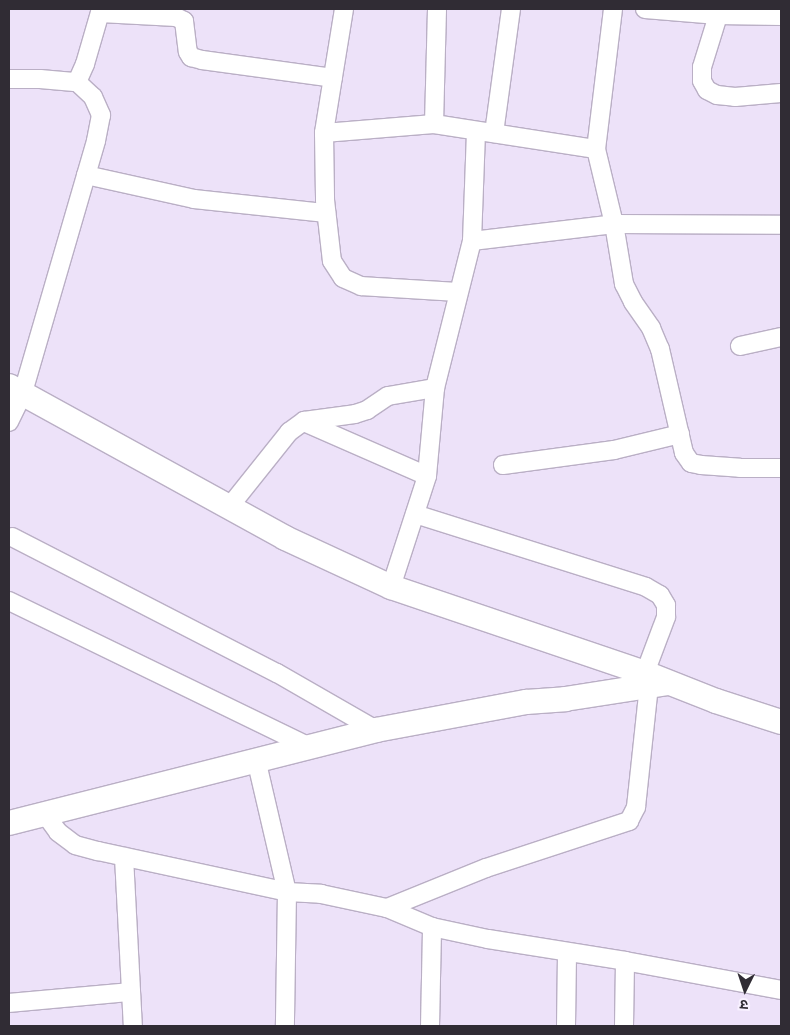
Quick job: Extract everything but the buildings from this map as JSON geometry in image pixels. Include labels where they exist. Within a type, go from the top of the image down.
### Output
[{"type":"street","points":[[344,9],[324,132],[326,213],[332,261],[343,278],[361,286],[457,292]]},
{"type":"street","points":[[434,124],[437,9]]},
{"type":"street","points":[[494,133],[510,9]]},
{"type":"street","points":[[613,9],[596,148],[614,224],[624,284],[633,302],[652,328],[660,349],[684,453],[691,463],[740,468],[781,468]]},
{"type":"street","points":[[645,9],[781,16]]},
{"type":"street","points":[[77,82],[86,64],[101,11],[176,17],[184,21],[188,52],[192,57],[202,60],[333,78]]},
{"type":"street","points":[[719,12],[702,67],[702,81],[707,90],[717,96],[735,97],[781,93]]},
{"type":"street","points":[[9,79],[77,82],[94,97],[101,115],[86,176],[16,390],[9,422]]},
{"type":"street","points":[[324,132],[434,124],[596,148]]},
{"type":"street","points":[[391,587],[427,476],[434,388],[457,292],[472,241],[476,131]]},
{"type":"street","points":[[86,176],[194,199],[326,213]]},
{"type":"street","points":[[472,241],[614,224],[781,225]]},
{"type":"street","points":[[740,346],[781,337]]},
{"type":"street","points":[[230,506],[289,432],[304,421],[355,414],[367,410],[388,396],[434,388]]},
{"type":"street","points":[[16,390],[286,538],[391,587],[654,680],[781,722]]},
{"type":"street","points":[[304,421],[427,476]]},
{"type":"street","points":[[503,465],[614,450],[680,434]]},
{"type":"street","points":[[387,908],[486,868],[629,821],[636,808],[654,680],[666,617],[666,605],[660,595],[646,587],[415,514]]},
{"type":"street","points":[[12,537],[277,673],[376,730]]},
{"type":"street","points":[[9,602],[307,746]]},
{"type":"street","points":[[9,823],[376,730],[469,711],[654,680]]},
{"type":"street","points":[[256,759],[288,892],[285,1026]]},
{"type":"street","points":[[45,814],[58,832],[74,845],[124,857],[288,892],[321,894],[387,908],[432,927],[781,990]]},
{"type":"street","points":[[124,857],[133,1026]]},
{"type":"street","points":[[430,1026],[432,927]]},
{"type":"street","points":[[566,1026],[567,952]]},
{"type":"street","points":[[624,1026],[625,961]]},
{"type":"street","points":[[9,1003],[131,992]]}]
